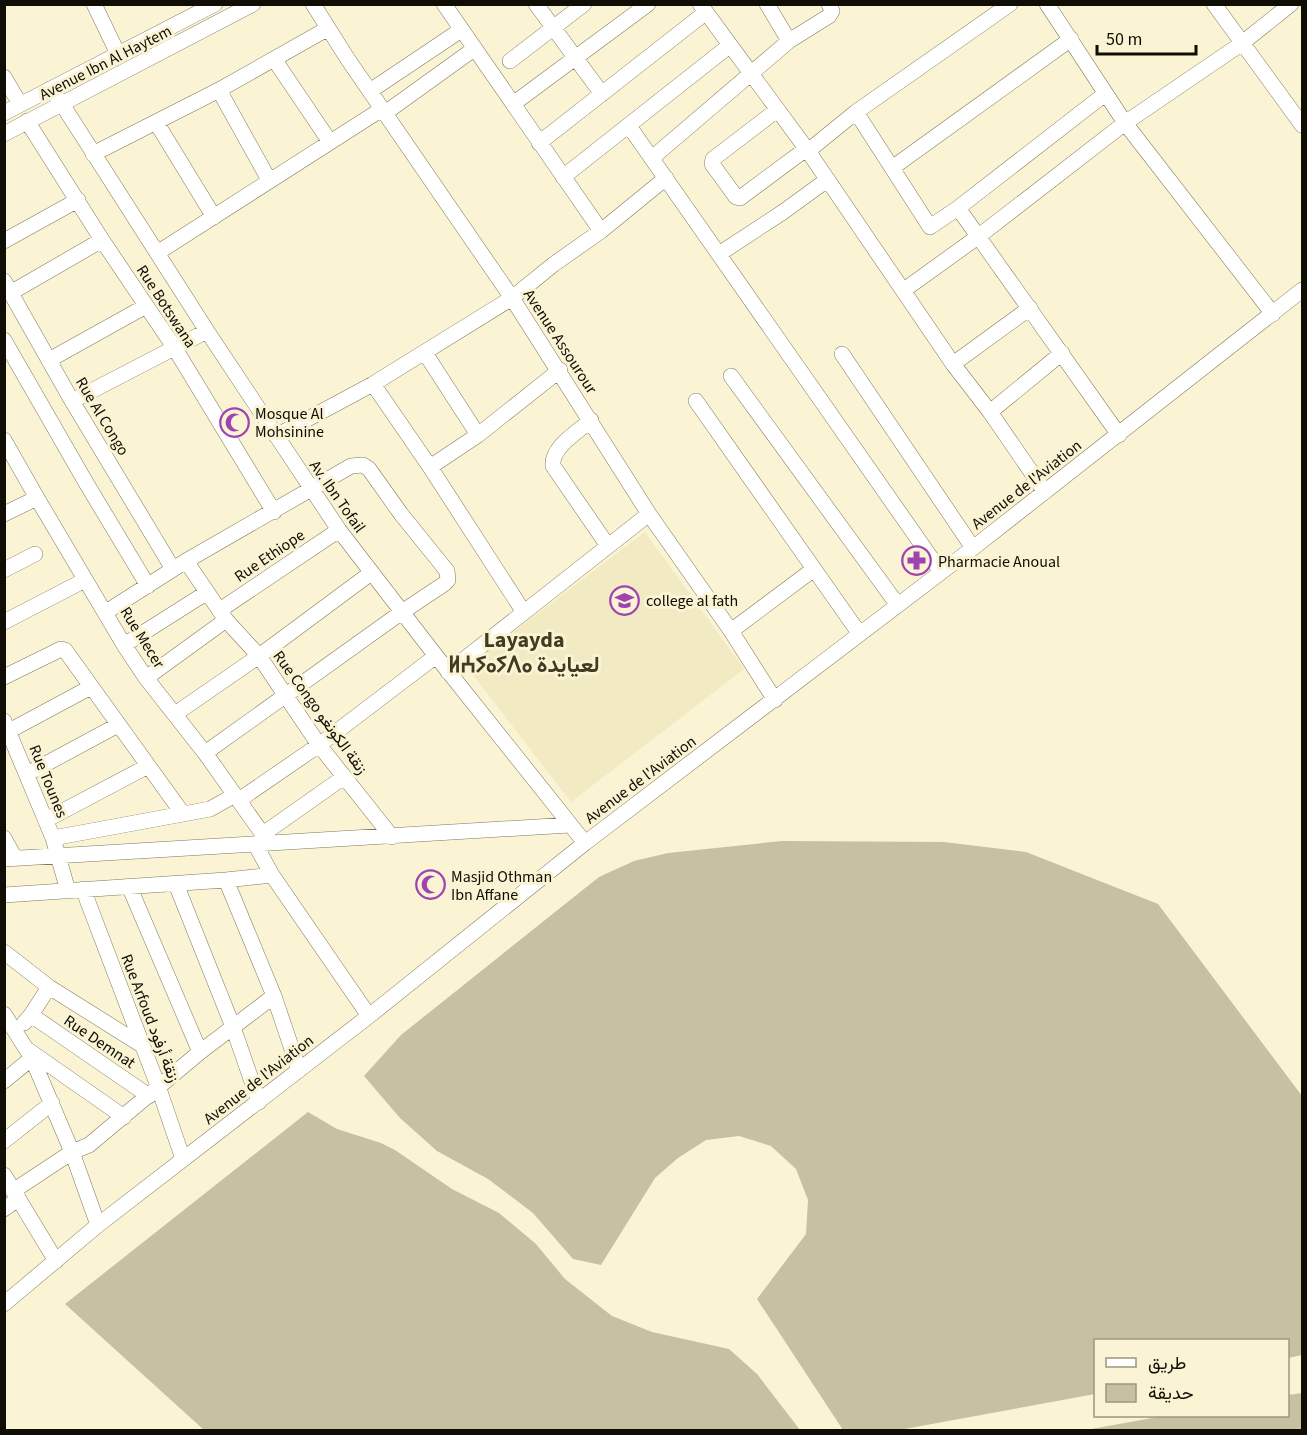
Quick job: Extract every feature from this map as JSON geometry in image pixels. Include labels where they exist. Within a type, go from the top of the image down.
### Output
[{"type":"street","points":[[94,4],[118,54]]},
{"type":"street","name":"Avenue Ibn Al Haytem","points":[[4,113],[118,54],[189,10],[215,4]]},
{"type":"street","name":"Avenue Ibn Al Haytem","points":[[4,134],[253,4]]},
{"type":"street","name":"Avenue Assourour","points":[[313,4],[327,29],[560,370],[649,514],[731,631],[775,700]]},
{"type":"street","points":[[444,4],[601,231]]},
{"type":"street","points":[[536,4],[602,94]]},
{"type":"street","points":[[510,61],[584,4]]},
{"type":"street","points":[[513,105],[648,4]]},
{"type":"street","points":[[767,4],[789,41]]},
{"type":"street","points":[[652,158],[789,41],[829,16],[832,11],[829,4]]},
{"type":"street","points":[[777,110],[713,159],[712,164],[736,198],[740,198],[856,112],[1010,4]]},
{"type":"street","points":[[1047,4],[1125,123],[1273,314]]},
{"type":"street","points":[[1214,4],[1302,125]]},
{"type":"street","points":[[904,290],[1125,123],[1242,44],[1291,4]]},
{"type":"street","points":[[539,143],[602,94],[704,7],[729,46],[807,150],[953,364],[990,412],[1045,492]]},
{"type":"street","points":[[93,154],[219,90],[327,29]]},
{"type":"street","points":[[370,91],[460,30]]},
{"type":"street","points":[[892,168],[1071,39]]},
{"type":"street","points":[[563,177],[729,46]]},
{"type":"street","points":[[157,253],[269,180],[383,111],[474,49]]},
{"type":"street","points":[[274,59],[330,142]]},
{"type":"street","points":[[4,76],[20,104]]},
{"type":"street","name":"Av. Ibn Tofail","points":[[50,89],[62,104],[207,331],[339,530],[448,672],[585,843]]},
{"type":"street","points":[[219,90],[269,180]]},
{"type":"street","points":[[856,112],[930,227],[958,208],[1105,94]]},
{"type":"street","name":"Rue Botswana","points":[[27,122],[174,347],[274,512]]},
{"type":"street","points":[[156,122],[214,217]]},
{"type":"street","points":[[629,126],[941,572]]},
{"type":"street","points":[[276,436],[373,384],[512,298],[554,264],[601,231],[666,178]]},
{"type":"street","points":[[719,254],[827,180]]},
{"type":"street","points":[[4,241],[78,200]]},
{"type":"street","points":[[958,208],[1119,435]]},
{"type":"street","points":[[8,286],[102,240]]},
{"type":"street","name":"Rue Al Congo","points":[[8,286],[72,401],[180,565],[206,593]]},
{"type":"street","name":"Avenue de l'Aviation","points":[[4,1304],[98,1225],[369,1016],[585,843],[775,700],[897,604],[973,549],[1302,290]]},
{"type":"street","points":[[49,360],[146,306]]},
{"type":"street","points":[[953,364],[1030,308]]},
{"type":"street","points":[[72,401],[207,331]]},
{"type":"street","points":[[4,340],[148,586]]},
{"type":"street","points":[[425,353],[478,435]]},
{"type":"street","points":[[990,412],[1062,353]]},
{"type":"street","points":[[842,354],[973,549]]},
{"type":"street","points":[[430,467],[478,435],[560,370]]},
{"type":"street","points":[[731,376],[897,604]]},
{"type":"street","points":[[373,384],[523,611]]},
{"type":"street","points":[[696,401],[859,633]]},
{"type":"street","points":[[591,420],[556,451],[553,466],[608,546]]},
{"type":"street","name":"Rue Mecer","points":[[4,440],[124,645],[146,678],[237,797],[262,840],[272,875],[369,1016]]},
{"type":"street","points":[[106,612],[180,565],[351,466],[363,465],[369,469],[447,571],[448,580],[444,584],[285,693],[205,753]]},
{"type":"street","points":[[4,514],[37,498]]},
{"type":"street","points":[[448,672],[649,514]]},
{"type":"street","name":"Rue Ethiope","points":[[146,678],[223,615],[339,530]]},
{"type":"street","points":[[4,570],[35,555]]},
{"type":"street","points":[[731,631],[814,569]]},
{"type":"street","points":[[175,714],[259,656],[371,573]]},
{"type":"street","points":[[4,622],[86,580]]},
{"type":"street","points":[[124,645],[206,593]]},
{"type":"street","name":"Rue Congo زنقة الكونغو","points":[[206,593],[259,656],[344,777],[392,837]]},
{"type":"street","points":[[4,678],[63,649],[183,814]]},
{"type":"street","points":[[53,838],[210,809],[237,797],[320,744],[436,656]]},
{"type":"street","points":[[7,726],[91,687]]},
{"type":"street","points":[[27,774],[118,725]]},
{"type":"street","name":"Rue Tounes","points":[[7,726],[11,754],[27,774],[53,838],[57,855]]},
{"type":"street","points":[[46,820],[148,766]]},
{"type":"street","points":[[262,840],[344,777]]},
{"type":"street","points":[[4,837],[10,859],[262,840],[392,837],[570,825]]},
{"type":"street","name":"Rue Arfoud زنقة أرفود","points":[[57,855],[76,890],[143,1046],[154,1091],[183,1159]]},
{"type":"street","points":[[4,895],[176,884],[272,875]]},
{"type":"street","points":[[226,880],[274,996],[299,1070]]},
{"type":"street","points":[[176,884],[233,1027],[259,1102]]},
{"type":"street","points":[[129,886],[200,1052]]},
{"type":"street","points":[[4,952],[49,987],[143,1046]]},
{"type":"street","points":[[16,1031],[31,1015],[49,987]]},
{"type":"street","points":[[4,1209],[16,1195],[72,1152],[88,1145],[200,1052],[274,996]]},
{"type":"street","name":"Rue Demnat","points":[[31,1015],[154,1091]]},
{"type":"street","points":[[5,1017],[30,1054],[52,1103],[98,1225]]},
{"type":"street","points":[[4,1081],[30,1054]]},
{"type":"street","points":[[30,1054],[124,1117]]},
{"type":"street","points":[[4,1141],[52,1103]]},
{"type":"street","points":[[4,1175],[56,1261]]},
{"type":"shaded area","name":"college al fath","points":[[645,532],[744,669],[571,802],[467,667]]},
{"type":"green space","points":[[782,841],[944,842],[1026,852],[1158,904],[1302,1096],[1302,1355],[1289,1358],[1289,1339],[1094,1339],[1094,1394],[899,1430],[843,1430],[757,1299],[806,1234],[808,1200],[796,1169],[771,1146],[739,1136],[706,1140],[678,1158],[655,1178],[601,1265],[573,1259],[533,1213],[488,1179],[437,1151],[400,1118],[364,1076],[401,1035],[599,877],[634,861],[668,853]]},
{"type":"green space","points":[[308,1112],[337,1129],[381,1143],[395,1150],[452,1189],[499,1213],[536,1244],[565,1279],[612,1316],[652,1332],[729,1349],[757,1374],[800,1430],[204,1430],[65,1304]]},
{"type":"green space","points":[[1302,1393],[1302,1430],[1086,1430],[1158,1417],[1289,1417],[1289,1395]]},
{"type":"place","name":"Mosque Al Mohsinine","points":[[234,422]]},
{"type":"place","name":"Pharmacie Anoual","points":[[917,561]]},
{"type":"place","name":"college al fath","points":[[625,600]]},
{"type":"place","name":"Masjid Othman Ibn Affane","points":[[430,885]]},
{"type":"district","name":"Layayda ⵍⵄⵢⴰⵢⴷⴰ لعيايدة","points":[[524,652]]}]
